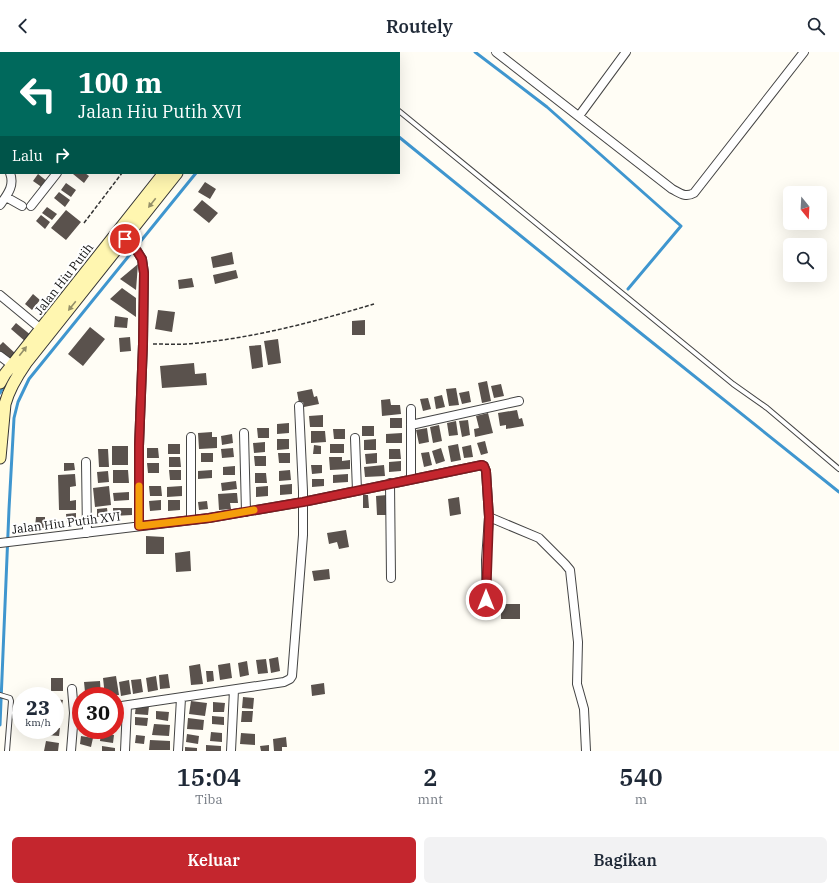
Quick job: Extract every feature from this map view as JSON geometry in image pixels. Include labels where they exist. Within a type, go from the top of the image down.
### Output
[{"type":"street","points":[[496,52],[672,189],[683,195],[690,195],[694,193],[804,52]]},
{"type":"street","points":[[579,116],[626,52]]},
{"type":"street","points":[[0,205],[10,190],[12,184],[10,174]]},
{"type":"street","points":[[32,206],[56,174]]},
{"type":"street","name":"Jalan Hiu Putih","points":[[0,383],[41,328],[81,287],[163,174]]},
{"type":"street","points":[[0,458],[5,404],[11,388],[26,363],[81,287],[125,239],[176,174]]},
{"type":"street","points":[[6,197],[22,206]]},
{"type":"street","points":[[125,239],[137,251],[142,259],[144,273],[139,446],[139,526]]},
{"type":"street","points":[[0,295],[41,328]]},
{"type":"street","points":[[0,356],[12,365]]},
{"type":"street","points":[[411,425],[520,401]]},
{"type":"street","points":[[124,706],[284,682],[292,676],[303,535],[299,406]]},
{"type":"street","points":[[411,409],[411,479]]},
{"type":"street","points":[[244,433],[246,512]]},
{"type":"street","points":[[191,437],[192,520]]},
{"type":"street","points":[[355,438],[356,491]]},
{"type":"street","points":[[86,462],[87,533]]},
{"type":"street","name":"Jalan Hiu Putih XVI","points":[[0,544],[246,512],[303,502],[482,465],[486,471],[489,517],[486,560],[487,614]]},
{"type":"street","points":[[390,483],[390,578]]},
{"type":"street","points":[[489,517],[538,538],[570,570],[578,642],[577,684],[584,709],[586,751]]},
{"type":"street","points":[[231,751],[234,690]]},
{"type":"street","points":[[178,751],[181,698]]},
{"type":"street","points":[[125,751],[127,706]]},
{"type":"street","points":[[71,751],[73,739]]},
{"type":"lane","points":[[400,112],[727,379],[767,408],[839,469]]},
{"type":"lane","points":[[0,695],[10,698],[12,701],[7,751]]},
{"type":"path","points":[[84,223],[121,174]]},
{"type":"path","points":[[143,344],[198,344],[257,335],[374,304]]},
{"type":"building","points":[[38,174],[48,182],[43,188],[33,181]]},
{"type":"building","points":[[73,174],[86,174],[89,176],[84,183]]},
{"type":"building","points":[[205,182],[216,189],[210,199],[198,192]]},
{"type":"building","points":[[66,183],[76,190],[71,197],[61,190]]},
{"type":"building","points":[[59,192],[70,200],[65,207],[54,198]]},
{"type":"building","points":[[202,200],[218,213],[209,223],[193,210]]},
{"type":"building","points":[[47,207],[57,214],[52,220],[42,213]]},
{"type":"building","points":[[66,210],[81,222],[66,240],[51,228]]},
{"type":"building","points":[[41,215],[50,222],[45,229],[36,221]]},
{"type":"building","points":[[232,252],[234,264],[213,268],[211,257]]},
{"type":"building","points":[[138,264],[136,290],[120,279]]},
{"type":"building","points":[[236,270],[238,278],[215,284],[213,275]]},
{"type":"building","points":[[192,278],[194,287],[179,289],[178,280]]},
{"type":"building","points":[[122,288],[136,298],[136,317],[110,299]]},
{"type":"building","points":[[33,294],[40,300],[32,310],[25,304]]},
{"type":"building","points":[[158,310],[175,312],[172,332],[155,329]]},
{"type":"building","points":[[115,316],[128,318],[127,328],[114,327]]},
{"type":"building","points":[[365,320],[365,335],[352,335],[352,321]]},
{"type":"building","points":[[16,323],[32,336],[26,342],[11,329]]},
{"type":"building","points":[[90,327],[105,339],[83,366],[68,354]]},
{"type":"building","points":[[130,337],[131,351],[120,352],[119,338]]},
{"type":"building","points":[[278,339],[281,363],[268,365],[264,341]]},
{"type":"building","points":[[3,342],[16,354],[9,361],[0,353],[0,345]]},
{"type":"building","points":[[261,345],[263,367],[252,369],[249,346]]},
{"type":"building","points":[[194,363],[195,374],[206,373],[207,385],[162,388],[160,366]]},
{"type":"building","points":[[487,381],[491,401],[482,403],[478,383]]},
{"type":"building","points":[[501,384],[504,396],[494,398],[491,386]]},
{"type":"building","points":[[456,388],[459,405],[449,406],[446,389]]},
{"type":"building","points":[[312,389],[314,397],[317,396],[319,404],[304,407],[303,402],[299,403],[297,392]]},
{"type":"building","points":[[469,391],[471,402],[462,404],[459,393]]},
{"type":"building","points":[[442,395],[445,407],[436,409],[434,397]]},
{"type":"building","points":[[428,398],[431,409],[423,411],[420,399]]},
{"type":"building","points":[[390,399],[391,405],[400,405],[401,414],[382,416],[381,400]]},
{"type":"building","points":[[517,410],[519,419],[522,418],[524,426],[506,429],[506,425],[500,426],[498,413]]},
{"type":"building","points":[[488,413],[493,433],[475,437],[474,429],[479,428],[476,416]]},
{"type":"building","points":[[323,415],[323,427],[310,427],[309,416]]},
{"type":"building","points":[[390,418],[402,418],[402,428],[390,428]]},
{"type":"building","points":[[468,420],[470,435],[462,437],[459,421]]},
{"type":"building","points":[[456,421],[458,435],[449,436],[447,423]]},
{"type":"building","points":[[289,423],[289,433],[277,434],[277,424]]},
{"type":"building","points":[[439,425],[442,441],[433,443],[430,427]]},
{"type":"building","points":[[362,426],[374,426],[374,436],[362,436]]},
{"type":"building","points":[[257,428],[269,428],[269,438],[258,438]]},
{"type":"building","points":[[427,428],[429,442],[419,444],[416,430]]},
{"type":"building","points":[[333,429],[345,429],[345,439],[334,439]]},
{"type":"building","points":[[311,431],[325,431],[326,442],[311,443]]},
{"type":"building","points":[[212,432],[212,437],[217,437],[217,448],[199,449],[198,433]]},
{"type":"building","points":[[402,433],[402,443],[386,443],[386,434]]},
{"type":"building","points":[[232,434],[233,443],[222,445],[221,436]]},
{"type":"building","points":[[277,439],[289,439],[289,449],[277,450]]},
{"type":"building","points":[[376,439],[376,450],[364,450],[364,440]]},
{"type":"building","points":[[485,441],[488,453],[481,455],[477,443]]},
{"type":"building","points":[[265,442],[265,452],[254,453],[253,443]]},
{"type":"building","points":[[168,444],[180,444],[180,454],[168,454]]},
{"type":"building","points":[[330,444],[344,444],[344,453],[330,453]]},
{"type":"building","points":[[458,444],[461,460],[451,462],[448,446]]},
{"type":"building","points":[[314,445],[321,446],[321,454],[313,454]]},
{"type":"building","points":[[471,445],[473,457],[464,458],[462,447]]},
{"type":"building","points":[[112,446],[128,446],[128,465],[112,465]]},
{"type":"building","points":[[147,448],[158,448],[159,458],[147,458]]},
{"type":"building","points":[[233,448],[234,457],[222,458],[221,449]]},
{"type":"building","points":[[441,448],[445,461],[436,464],[432,451]]},
{"type":"building","points":[[98,449],[108,449],[109,467],[99,467]]},
{"type":"building","points":[[389,449],[400,449],[401,459],[389,459]]},
{"type":"building","points":[[429,452],[432,465],[424,467],[421,453]]},
{"type":"building","points":[[201,453],[213,453],[213,462],[201,462]]},
{"type":"building","points":[[278,453],[290,453],[290,463],[279,463]]},
{"type":"building","points":[[377,453],[377,463],[366,464],[365,454]]},
{"type":"building","points":[[254,456],[266,456],[266,466],[255,466]]},
{"type":"building","points":[[169,457],[180,457],[181,467],[169,467]]},
{"type":"building","points":[[329,457],[342,457],[342,461],[350,460],[350,469],[330,470]]},
{"type":"building","points":[[401,461],[401,471],[389,472],[389,462]]},
{"type":"building","points":[[64,463],[74,463],[75,470],[64,471]]},
{"type":"building","points":[[147,463],[159,463],[159,473],[148,473]]},
{"type":"building","points":[[311,465],[322,465],[322,473],[312,474]]},
{"type":"building","points":[[384,465],[385,476],[365,477],[364,467]]},
{"type":"building","points":[[235,466],[235,475],[223,475],[223,467]]},
{"type":"building","points":[[113,470],[128,470],[129,483],[113,483]]},
{"type":"building","points":[[169,470],[181,470],[181,480],[170,480]]},
{"type":"building","points":[[212,470],[212,478],[198,479],[198,471]]},
{"type":"building","points":[[290,470],[291,480],[279,481],[279,471]]},
{"type":"building","points":[[108,471],[109,482],[98,483],[97,472]]},
{"type":"building","points":[[255,473],[266,473],[267,483],[255,483]]},
{"type":"building","points":[[75,474],[76,486],[70,487],[70,501],[76,500],[76,510],[59,510],[58,475]]},
{"type":"building","points":[[348,474],[348,482],[333,483],[333,475]]},
{"type":"building","points":[[312,479],[324,479],[324,486],[312,487]]},
{"type":"building","points":[[236,481],[237,489],[222,491],[221,483]]},
{"type":"building","points":[[292,484],[292,494],[280,495],[280,485]]},
{"type":"building","points":[[109,486],[111,505],[95,507],[93,488]]},
{"type":"building","points":[[149,486],[161,486],[162,496],[150,496]]},
{"type":"building","points":[[182,486],[182,496],[167,497],[167,487]]},
{"type":"building","points":[[268,486],[268,496],[256,497],[256,487]]},
{"type":"building","points":[[129,492],[129,500],[114,501],[113,493]]},
{"type":"building","points":[[237,493],[238,503],[230,503],[231,509],[219,510],[218,494]]},
{"type":"building","points":[[363,495],[368,495],[369,508],[363,508]]},
{"type":"building","points":[[387,495],[388,515],[377,515],[376,496]]},
{"type":"building","points":[[459,497],[461,514],[450,516],[448,499]]},
{"type":"building","points":[[161,500],[161,510],[150,511],[149,501]]},
{"type":"building","points":[[168,500],[180,500],[180,510],[168,511]]},
{"type":"building","points":[[207,501],[208,509],[199,510],[198,502]]},
{"type":"building","points":[[107,508],[108,516],[97,517],[97,509]]},
{"type":"building","points":[[113,508],[132,508],[132,515],[113,516]]},
{"type":"building","points":[[76,513],[76,522],[67,523],[66,514]]},
{"type":"building","points":[[36,517],[45,517],[45,528],[35,527]]},
{"type":"building","points":[[346,530],[349,547],[339,549],[337,542],[329,544],[327,533]]},
{"type":"building","points":[[146,536],[164,537],[164,554],[146,554]]},
{"type":"building","points":[[190,551],[191,571],[176,572],[175,553]]},
{"type":"building","points":[[329,569],[330,579],[314,581],[312,571]]},
{"type":"building","points":[[501,604],[520,604],[520,619],[501,619]]},
{"type":"building","points":[[278,657],[280,671],[271,673],[269,659]]},
{"type":"building","points":[[266,659],[268,673],[258,674],[256,660]]},
{"type":"building","points":[[247,661],[249,675],[240,677],[238,663]]},
{"type":"building","points":[[230,663],[232,678],[220,680],[218,665]]},
{"type":"building","points":[[200,664],[203,684],[191,685],[189,666]]},
{"type":"building","points":[[206,671],[213,671],[214,681],[207,682]]},
{"type":"building","points":[[168,674],[170,688],[160,689],[159,675]]},
{"type":"building","points":[[116,676],[118,687],[104,687],[103,678]]},
{"type":"building","points":[[156,676],[158,690],[148,692],[146,678]]},
{"type":"building","points":[[51,678],[63,678],[63,687],[51,687]]},
{"type":"building","points":[[141,679],[143,692],[133,694],[131,680]]},
{"type":"building","points":[[129,680],[131,694],[124,695],[124,687],[120,687],[119,682]]},
{"type":"building","points":[[100,681],[100,687],[84,687],[84,682]]},
{"type":"building","points":[[324,683],[325,694],[312,696],[311,685]]},
{"type":"building","points":[[243,697],[254,698],[253,709],[242,708]]},
{"type":"building","points":[[191,701],[207,703],[205,716],[189,714]]},
{"type":"building","points":[[213,702],[225,703],[224,712],[213,712]]},
{"type":"building","points":[[136,705],[149,706],[148,715],[135,714]]},
{"type":"building","points":[[156,711],[169,712],[168,721],[156,719]]},
{"type":"building","points":[[242,711],[253,711],[252,722],[241,722]]},
{"type":"building","points":[[212,716],[224,717],[224,725],[212,724]]},
{"type":"building","points":[[135,717],[148,718],[147,726],[135,725]]},
{"type":"building","points":[[188,718],[204,720],[203,730],[187,729]]},
{"type":"building","points":[[154,724],[170,725],[169,736],[152,735]]},
{"type":"building","points":[[211,732],[222,733],[222,742],[210,741]]},
{"type":"building","points":[[241,733],[255,734],[255,745],[240,744]]},
{"type":"building","points":[[187,734],[199,736],[198,744],[186,742]]},
{"type":"building","points":[[136,735],[145,736],[144,744],[135,743]]},
{"type":"building","points":[[286,737],[287,747],[282,747],[282,751],[274,751],[273,739]]},
{"type":"building","points":[[81,739],[93,739],[91,747],[80,744]]},
{"type":"building","points":[[100,739],[114,739],[113,743],[100,741]]},
{"type":"building","points":[[150,740],[170,741],[170,750],[149,750]]},
{"type":"building","points":[[46,741],[59,743],[58,751],[44,751]]},
{"type":"building","points":[[206,745],[221,746],[221,751],[206,751]]},
{"type":"building","points":[[269,745],[269,751],[261,751],[260,746]]},
{"type":"building","points":[[102,746],[115,748],[115,751],[102,751]]},
{"type":"building","points":[[185,747],[197,748],[197,751],[185,751]]},
{"type":"waterway","points":[[475,52],[547,107],[681,226],[628,289]]},
{"type":"waterway","points":[[400,138],[839,492]]},
{"type":"waterway","points":[[0,725],[14,418],[18,402],[29,379],[195,174]]},
{"type":"waterway","points":[[0,393],[5,384]]},
{"type":"slow traffic","points":[[139,486],[139,526],[209,518],[254,510]]},
{"type":"route","points":[[125,239],[137,251],[142,259],[144,273],[139,446],[139,526],[209,518],[303,502],[482,465],[486,471],[489,517],[486,560],[486,600]]}]
